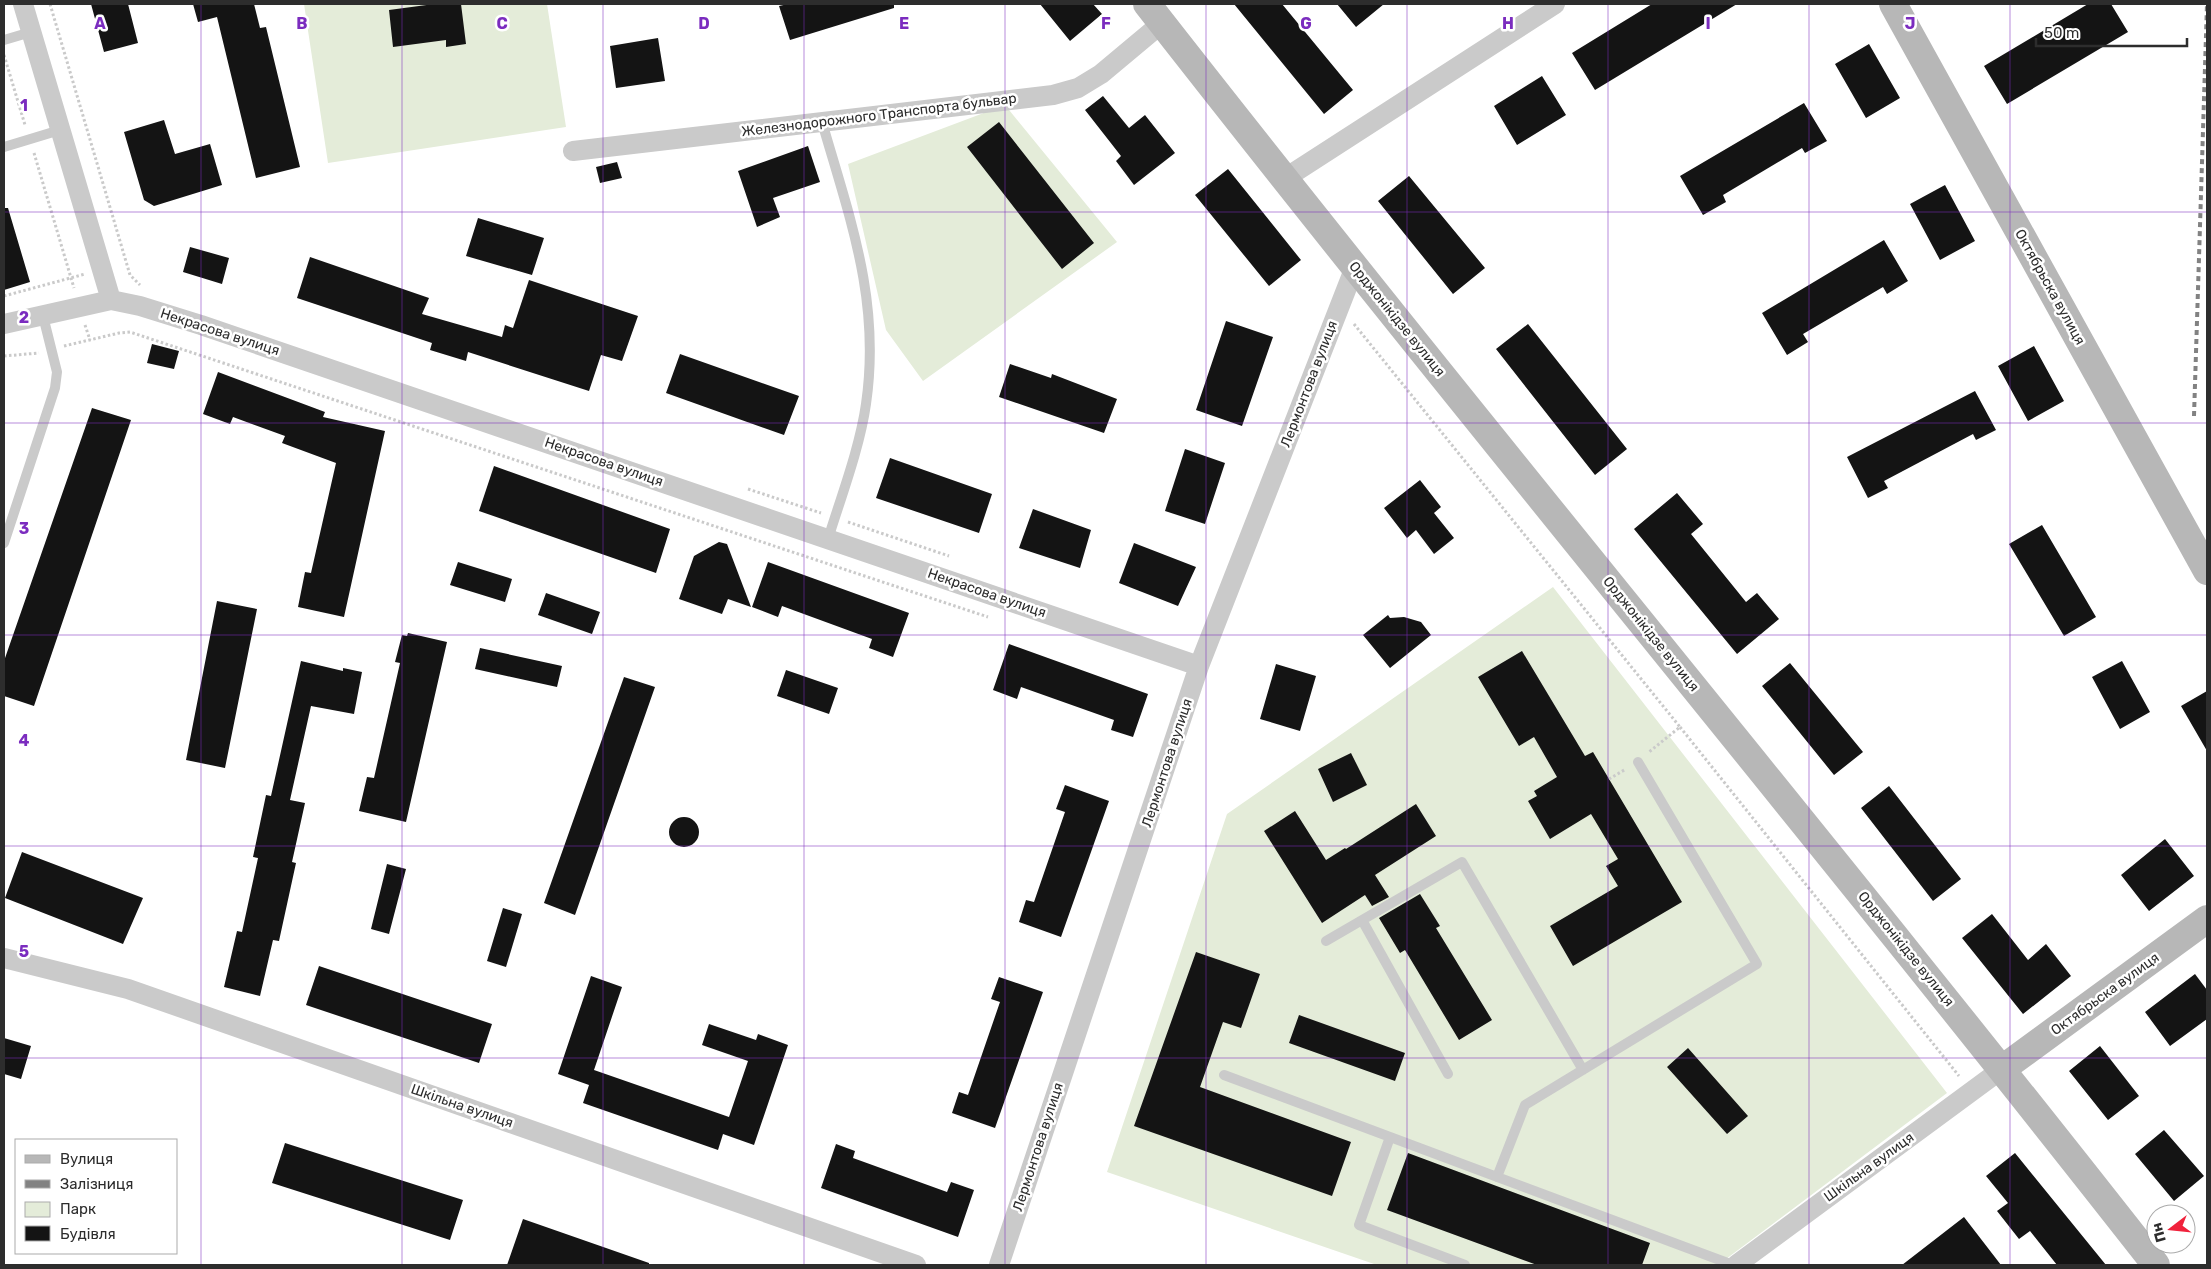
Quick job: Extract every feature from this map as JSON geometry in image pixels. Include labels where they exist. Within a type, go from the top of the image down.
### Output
[{"type":"main road","name":"Октябрьска вулиця","points":[[1893,4],[2207,571]]},
{"type":"main road","name":"Орджонікідзе вулиця","points":[[1154,13],[1284,179],[2002,1069],[2156,1265]]},
{"type":"main road","name":"Октябрьска вулиця","points":[[2002,1069],[2207,919]]},
{"type":"street","points":[[23,4],[111,300]]},
{"type":"street","points":[[1284,179],[1554,4]]},
{"type":"street","name":"Железнодорожного Транспорта бульвар","points":[[574,151],[1052,95],[1078,88],[1102,74],[1154,13]]},
{"type":"street","name":"Лермонтова вулиця","points":[[999,1265],[1199,666],[1355,267]]},
{"type":"street","name":"Некрасова вулиця","points":[[4,324],[111,300],[140,306],[210,328],[1199,666]]},
{"type":"street","name":"Шкільна вулиця","points":[[4,958],[128,989],[916,1265]]},
{"type":"street","name":"Шкільна вулиця","points":[[1734,1265],[2002,1069]]},
{"type":"lane","points":[[4,40],[31,32]]},
{"type":"lane","points":[[822,122],[860,256],[865,281],[871,356],[866,406],[828,539]]},
{"type":"lane","points":[[4,147],[60,130]]},
{"type":"lane","points":[[4,543],[55,388],[58,372],[43,316]]},
{"type":"lane","points":[[1497,1177],[1525,1106],[1757,964],[1638,762]]},
{"type":"lane","points":[[1326,942],[1462,862],[1584,1070]]},
{"type":"lane","points":[[1362,920],[1448,1074]]},
{"type":"lane","points":[[1224,1075],[1734,1265]]},
{"type":"lane","points":[[1390,1137],[1359,1225],[1465,1265]]},
{"type":"path","points":[[50,4],[130,275],[140,285]]},
{"type":"path","points":[[4,54],[26,128]]},
{"type":"path","points":[[32,147],[90,340]]},
{"type":"path","points":[[4,296],[71,277]]},
{"type":"path","points":[[1340,305],[1972,1092]]},
{"type":"path","points":[[56,348],[130,332],[993,619]]},
{"type":"path","points":[[4,356],[30,355],[47,351]]},
{"type":"path","points":[[1609,780],[1638,762],[1680,727]]},
{"type":"green space","points":[[304,4],[547,4],[566,127],[328,163]]},
{"type":"green space","points":[[1005,105],[1117,242],[923,381],[886,330],[848,164]]},
{"type":"green space","points":[[1553,587],[1947,1093],[1718,1265],[1377,1265],[1107,1172],[1227,814]]},
{"type":"building","points":[[91,4],[128,4],[138,43],[104,52]]},
{"type":"building","points":[[193,4],[254,4],[260,28],[266,27],[300,167],[256,178],[217,17],[198,22]]},
{"type":"building","points":[[434,4],[461,4],[466,44],[446,47],[446,40],[393,47],[389,10]]},
{"type":"building","points":[[788,4],[894,4],[894,8],[790,40],[779,6]]},
{"type":"building","points":[[1040,4],[1093,4],[1102,14],[1070,41]]},
{"type":"building","points":[[1234,4],[1282,4],[1353,90],[1324,114]]},
{"type":"building","points":[[1337,4],[1384,4],[1356,27]]},
{"type":"building","points":[[1652,4],[1737,4],[1595,90],[1572,53]]},
{"type":"building","points":[[2088,4],[2111,4],[2128,32],[2007,104],[1984,66]]},
{"type":"building","points":[[658,38],[665,81],[616,88],[610,46]]},
{"type":"building","points":[[1869,44],[1900,98],[1866,118],[1835,64]]},
{"type":"building","points":[[1542,76],[1566,115],[1517,145],[1494,106]]},
{"type":"building","points":[[1103,96],[1129,128],[1145,115],[1175,153],[1134,185],[1116,161],[1121,156],[1085,110]]},
{"type":"building","points":[[1804,103],[1827,141],[1805,153],[1802,148],[1723,195],[1726,202],[1703,215],[1680,176]]},
{"type":"building","points":[[164,120],[175,154],[210,144],[222,185],[154,206],[144,200],[124,132]]},
{"type":"building","points":[[999,122],[1094,243],[1062,269],[967,147]]},
{"type":"building","points":[[808,146],[820,182],[773,198],[780,217],[757,227],[738,171]]},
{"type":"building","points":[[617,162],[622,178],[600,183],[596,167]]},
{"type":"building","points":[[1228,169],[1301,260],[1269,286],[1195,195]]},
{"type":"building","points":[[1409,176],[1485,268],[1453,294],[1378,201]]},
{"type":"building","points":[[1945,185],[1975,241],[1940,260],[1910,204]]},
{"type":"building","points":[[4,208],[8,208],[30,282],[4,290]]},
{"type":"building","points":[[478,218],[544,238],[532,275],[466,256]]},
{"type":"building","points":[[1884,240],[1908,281],[1887,294],[1883,287],[1803,334],[1808,342],[1787,355],[1762,313]]},
{"type":"building","points":[[190,247],[229,258],[222,284],[183,272]]},
{"type":"building","points":[[310,257],[429,298],[422,314],[502,337],[505,325],[513,328],[529,280],[638,316],[622,361],[601,355],[589,391],[468,352],[466,361],[430,350],[432,343],[297,298]]},
{"type":"building","points":[[1226,321],[1273,337],[1242,426],[1196,410]]},
{"type":"building","points":[[1528,324],[1627,449],[1595,475],[1496,349]]},
{"type":"building","points":[[152,344],[179,351],[174,369],[147,363]]},
{"type":"building","points":[[2034,346],[2064,401],[2028,421],[1998,366]]},
{"type":"building","points":[[680,354],[799,396],[784,435],[666,393]]},
{"type":"building","points":[[1010,364],[1051,378],[1052,374],[1117,399],[1104,433],[999,397]]},
{"type":"building","points":[[218,372],[325,412],[323,417],[385,431],[344,617],[298,607],[305,572],[311,573],[336,463],[282,443],[285,436],[233,417],[230,424],[203,414]]},
{"type":"building","points":[[1975,391],[1996,430],[1976,440],[1973,434],[1884,481],[1888,488],[1868,498],[1847,457]]},
{"type":"building","points":[[92,408],[131,420],[34,706],[4,696],[4,661]]},
{"type":"building","points":[[1185,449],[1225,463],[1205,524],[1165,511]]},
{"type":"building","points":[[890,458],[992,494],[979,533],[876,498]]},
{"type":"building","points":[[494,466],[670,529],[656,573],[479,511]]},
{"type":"building","points":[[1420,480],[1441,507],[1434,513],[1454,538],[1434,554],[1416,530],[1407,538],[1384,508]]},
{"type":"building","points":[[1677,493],[1703,524],[1691,534],[1746,602],[1757,593],[1779,619],[1737,654],[1634,529]]},
{"type":"building","points":[[1033,509],[1091,530],[1080,568],[1019,548]]},
{"type":"building","points":[[2042,525],[2096,617],[2064,636],[2009,544]]},
{"type":"building","points":[[719,542],[727,544],[751,607],[728,599],[722,614],[679,599],[694,556]]},
{"type":"building","points":[[1134,543],[1196,567],[1178,606],[1119,583]]},
{"type":"building","points":[[458,562],[512,579],[505,602],[450,585]]},
{"type":"building","points":[[768,562],[909,613],[893,657],[869,648],[872,639],[782,606],[778,617],[752,607]]},
{"type":"building","points":[[546,593],[600,612],[592,634],[538,615]]},
{"type":"building","points":[[217,601],[257,609],[225,768],[186,760]]},
{"type":"building","points":[[1388,615],[1390,618],[1404,617],[1421,622],[1431,635],[1390,668],[1363,635]]},
{"type":"building","points":[[408,633],[447,642],[406,822],[359,811],[367,777],[374,778],[400,663],[395,662],[402,635],[407,636]]},
{"type":"building","points":[[1009,644],[1148,694],[1133,737],[1111,730],[1114,720],[1021,687],[1017,699],[993,690]]},
{"type":"building","points":[[480,648],[562,666],[557,687],[475,669]]},
{"type":"building","points":[[1522,651],[1585,756],[1593,752],[1682,902],[1573,966],[1550,926],[1618,886],[1606,866],[1618,859],[1591,814],[1550,839],[1528,801],[1537,796],[1534,791],[1557,777],[1534,737],[1519,746],[1478,677]]},
{"type":"building","points":[[301,661],[343,671],[343,668],[362,672],[354,714],[311,706],[290,800],[305,803],[292,862],[296,863],[279,941],[273,940],[260,996],[224,987],[237,931],[242,932],[258,858],[253,857],[266,795],[271,796]]},
{"type":"building","points":[[2122,661],[2150,712],[2120,729],[2092,677]]},
{"type":"building","points":[[1790,663],[1863,752],[1834,775],[1762,686]]},
{"type":"building","points":[[1276,664],[1316,676],[1300,731],[1260,719]]},
{"type":"building","points":[[786,670],[838,688],[829,714],[777,696]]},
{"type":"building","points":[[624,677],[655,687],[575,915],[544,903]]},
{"type":"building","points":[[2207,691],[2207,751],[2181,706]]},
{"type":"building","points":[[1351,753],[1367,785],[1333,802],[1318,769]]},
{"type":"building","points":[[1065,785],[1109,801],[1061,937],[1019,922],[1026,900],[1034,902],[1065,812],[1056,809]]},
{"type":"building","points":[[1889,786],[1961,879],[1933,901],[1861,808]]},
{"type":"building","points":[[1416,804],[1436,836],[1375,875],[1389,897],[1372,906],[1365,895],[1322,923],[1264,831],[1295,811],[1326,860]]},
{"type":"building","points":[[684,817],[690,818],[698,826],[698,838],[690,846],[684,847],[678,846],[670,838],[669,832],[670,826],[678,818]]},
{"type":"building","points":[[2165,839],[2194,876],[2149,911],[2121,875]]},
{"type":"building","points":[[22,852],[143,898],[123,944],[5,898]]},
{"type":"building","points":[[387,864],[406,869],[389,934],[371,929]]},
{"type":"building","points":[[1420,894],[1440,926],[1436,928],[1492,1020],[1459,1040],[1405,950],[1400,953],[1379,918]]},
{"type":"building","points":[[503,908],[522,914],[506,967],[487,961]]},
{"type":"building","points":[[1992,914],[2028,960],[2046,944],[2071,976],[2023,1014],[1962,938]]},
{"type":"building","points":[[1196,952],[1260,974],[1241,1028],[1223,1022],[1200,1087],[1351,1142],[1332,1196],[1134,1126]]},
{"type":"building","points":[[319,966],[492,1024],[479,1063],[306,1005]]},
{"type":"building","points":[[2195,974],[2207,990],[2207,1019],[2170,1046],[2145,1012]]},
{"type":"building","points":[[591,976],[622,987],[594,1070],[729,1117],[748,1061],[702,1045],[709,1024],[756,1040],[758,1034],[788,1045],[754,1145],[723,1134],[718,1150],[583,1103],[589,1085],[558,1074]]},
{"type":"building","points":[[999,977],[1043,992],[995,1128],[952,1113],[959,1092],[968,1095],[1000,1002],[991,999]]},
{"type":"building","points":[[1299,1015],[1405,1053],[1395,1081],[1289,1043]]},
{"type":"building","points":[[4,1038],[31,1046],[21,1079],[4,1074]]},
{"type":"building","points":[[2100,1046],[2139,1096],[2108,1120],[2069,1071]]},
{"type":"building","points":[[1688,1048],[1748,1116],[1727,1134],[1667,1067]]},
{"type":"building","points":[[2164,1130],[2204,1176],[2174,1201],[2135,1154]]},
{"type":"building","points":[[285,1143],[463,1200],[450,1240],[272,1183]]},
{"type":"building","points":[[836,1144],[855,1151],[853,1158],[947,1192],[951,1182],[974,1190],[958,1237],[821,1188]]},
{"type":"building","points":[[1408,1153],[1650,1243],[1642,1265],[1537,1265],[1387,1210]]},
{"type":"building","points":[[2015,1153],[2106,1265],[2057,1265],[2030,1231],[2019,1239],[1997,1211],[2008,1203],[1986,1176]]},
{"type":"building","points":[[1964,1217],[2001,1265],[1902,1265]]},
{"type":"building","points":[[523,1219],[649,1263],[649,1265],[507,1265]]},
{"type":"railway","points":[[2194,416],[2207,4]]}]
